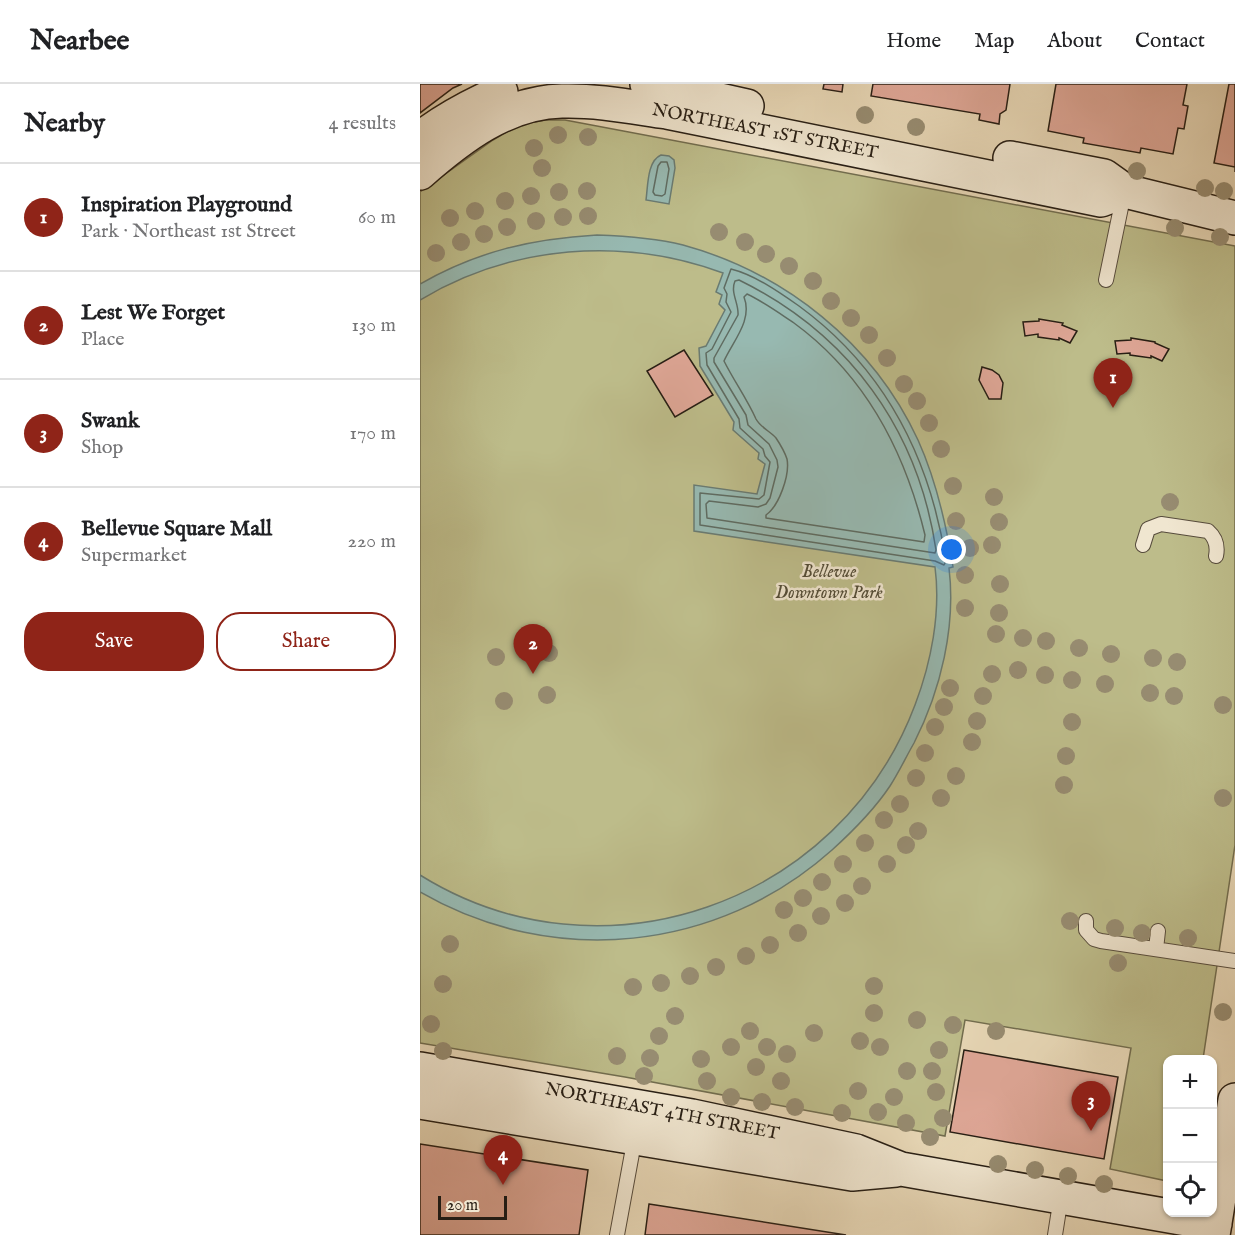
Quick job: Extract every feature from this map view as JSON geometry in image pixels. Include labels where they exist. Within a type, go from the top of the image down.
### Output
[{"type":"main road","points":[[420,139],[432,129],[472,105],[513,86]]},
{"type":"main road","name":"NORTHEAST 1ST STREET","points":[[420,173],[482,125],[516,109],[559,101],[603,102],[665,92],[1104,176],[1125,191],[1235,218]]},
{"type":"main road","name":"NORTHEAST 4TH STREET","points":[[420,1068],[637,1123]]},
{"type":"main road","points":[[1214,1229],[1235,1100]]},
{"type":"main road","name":"NORTHEAST 4TH STREET","points":[[420,1102],[637,1123],[856,1151],[901,1169],[1061,1197],[1214,1229]]},
{"type":"lane","points":[[1106,280],[1125,191]]},
{"type":"lane","points":[[1143,545],[1148,529],[1161,524],[1208,531],[1213,535],[1215,541],[1216,556]]},
{"type":"lane","points":[[1086,921],[1086,930],[1094,939],[1235,961]]},
{"type":"lane","points":[[1156,949],[1158,931]]},
{"type":"lane","points":[[617,1235],[637,1123]]},
{"type":"lane","points":[[1055,1235],[1061,1197]]},
{"type":"green space","name":"Bellevue Downtown Park","points":[[545,120],[565,120],[1235,246],[1235,845],[1204,1055],[1163,1055],[1163,1180],[1110,1169],[1131,1048],[965,1020],[945,1136],[625,1077],[420,1043],[420,192],[518,125]]},
{"type":"water","points":[[661,155],[669,156],[674,160],[675,168],[669,204],[646,200],[651,168],[656,158]]},
{"type":"water","points":[[597,235],[662,241],[721,257],[790,293],[851,343],[877,373],[899,405],[918,440],[940,502],[953,567],[949,568],[950,612],[944,657],[939,680],[924,723],[893,781],[855,828],[832,850],[787,884],[738,910],[687,928],[633,938],[579,939],[524,932],[471,916],[420,892],[420,875],[490,908],[563,924],[636,923],[707,907],[773,876],[831,831],[880,774],[921,689],[930,655],[937,602],[935,567],[694,531],[694,485],[757,494],[765,464],[758,459],[759,453],[733,430],[734,422],[700,366],[699,348],[706,346],[725,310],[719,304],[722,295],[716,292],[723,273],[685,261],[646,254],[607,251],[568,252],[492,267],[420,300],[420,284],[484,255],[527,244]]},
{"type":"building","points":[[420,84],[462,84],[453,88],[420,113]]},
{"type":"building","points":[[824,84],[843,84],[842,92],[823,89]]},
{"type":"building","points":[[873,84],[1010,84],[1006,110],[1000,114],[999,124],[979,120],[980,114],[871,96]]},
{"type":"building","points":[[1056,84],[1187,84],[1183,105],[1188,106],[1184,129],[1178,128],[1173,154],[1141,148],[1140,153],[1083,143],[1084,138],[1048,131]]},
{"type":"building","points":[[1229,84],[1235,84],[1235,167],[1214,163]]},
{"type":"building","points":[[1039,319],[1063,323],[1062,325],[1077,331],[1070,343],[1059,338],[1059,340],[1038,337],[1038,334],[1025,336],[1023,322],[1039,321]]},
{"type":"building","points":[[1131,338],[1155,342],[1169,349],[1162,361],[1151,356],[1151,358],[1130,355],[1130,353],[1117,354],[1115,341],[1131,340]]},
{"type":"building","points":[[684,350],[713,395],[675,417],[647,371]]},
{"type":"building","points":[[982,367],[999,375],[1003,383],[1001,399],[989,399],[979,380]]},
{"type":"building","points":[[964,1050],[1118,1077],[1104,1159],[950,1132]]},
{"type":"building","points":[[420,1144],[588,1170],[579,1235],[420,1235]]},
{"type":"building","points":[[649,1204],[662,1206],[846,1235],[645,1235]]},
{"type":"place","name":"Inspiration Playground","points":[[1113,408]]},
{"type":"place","name":"Lest We Forget","points":[[533,674]]},
{"type":"place","name":"Swank","points":[[1091,1131]]},
{"type":"place","name":"Bellevue Square Mall","points":[[503,1185]]}]
